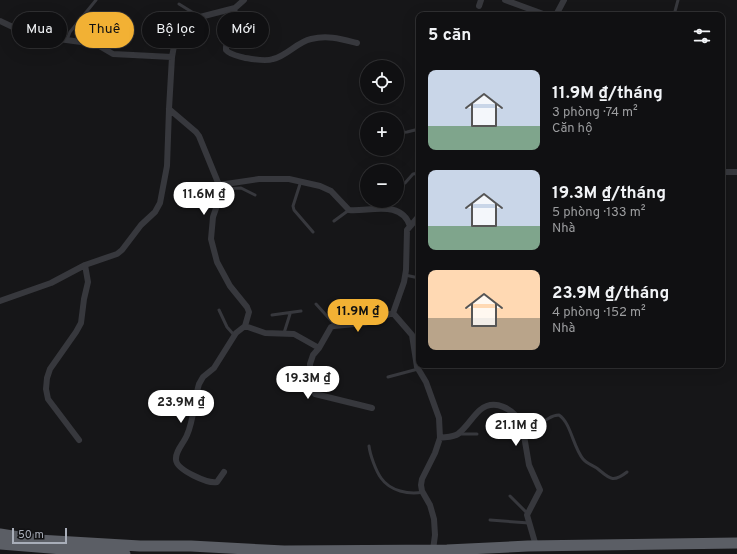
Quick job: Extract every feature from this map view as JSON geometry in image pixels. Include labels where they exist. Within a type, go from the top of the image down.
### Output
[{"type":"highway","points":[[0,534],[38,540],[144,550],[191,546],[284,551],[433,550],[536,546],[737,543]]},
{"type":"highway","points":[[0,544],[125,554]]},
{"type":"street","points":[[209,15],[235,8],[244,0]]},
{"type":"street","points":[[505,0],[538,12]]},
{"type":"street","points":[[558,12],[564,0]]},
{"type":"street","points":[[235,8],[226,47],[226,50],[230,54],[254,59],[272,60],[298,44],[316,38],[331,36],[357,43]]},
{"type":"street","points":[[0,21],[12,27]]},
{"type":"street","points":[[67,40],[96,44],[113,54],[172,57]]},
{"type":"street","points":[[0,301],[56,282],[85,265],[118,254],[141,225],[155,212],[160,203],[167,166],[169,109],[174,48]]},
{"type":"street","points":[[169,109],[199,136],[220,187],[220,198],[213,217],[211,239],[217,262],[230,286],[247,307],[249,312],[245,326],[234,335],[214,368],[203,377],[199,384],[189,432],[178,450],[176,461],[178,466],[210,483],[217,482],[224,472]]},
{"type":"street","points":[[725,172],[737,172]]},
{"type":"street","points":[[220,187],[259,179],[277,178],[301,181],[331,191],[349,210],[382,208],[394,210],[407,219],[410,226]]},
{"type":"street","points":[[393,313],[405,275],[407,230],[416,219]]},
{"type":"street","points":[[79,440],[48,399],[46,389],[50,369],[81,323],[88,282],[85,265]]},
{"type":"street","points":[[372,408],[313,392],[311,387],[310,364],[313,355],[320,348],[329,330],[336,326],[365,323],[393,313]]},
{"type":"street","points":[[393,313],[412,335],[416,363]]},
{"type":"street","points":[[245,326],[265,333],[294,334],[320,348]]},
{"type":"street","points":[[418,369],[426,382],[439,418],[440,438],[435,453],[422,479],[421,485],[430,505],[434,519],[435,535],[433,550]]},
{"type":"street","points":[[440,438],[458,434],[479,411],[488,406],[497,404],[505,407],[519,419],[522,424],[529,465],[540,490],[528,514],[529,523],[536,546]]},
{"type":"lane","points":[[67,40],[70,32],[96,0]]},
{"type":"lane","points":[[675,12],[678,0]]},
{"type":"lane","points":[[179,4],[192,12]]},
{"type":"lane","points":[[404,132],[416,130]]},
{"type":"lane","points":[[404,183],[416,174]]},
{"type":"lane","points":[[301,181],[293,206],[294,210],[313,232]]},
{"type":"lane","points":[[220,187],[241,188],[255,195]]},
{"type":"lane","points":[[334,221],[349,210]]},
{"type":"lane","points":[[405,275],[416,277]]},
{"type":"lane","points":[[316,304],[336,326]]},
{"type":"lane","points":[[219,310],[227,327],[234,335]]},
{"type":"lane","points":[[272,315],[290,314],[301,311]]},
{"type":"lane","points":[[284,333],[290,314]]},
{"type":"lane","points":[[388,377],[418,369]]},
{"type":"lane","points":[[522,424],[535,424],[542,422],[552,415],[559,415],[564,419],[582,458],[588,464],[596,468],[607,478],[616,478],[627,472]]},
{"type":"lane","points":[[458,434],[476,434]]},
{"type":"lane","points":[[369,446],[370,453],[381,479],[399,491],[412,494],[423,492]]},
{"type":"lane","points":[[510,496],[528,514]]},
{"type":"lane","points":[[490,520],[529,523]]}]
